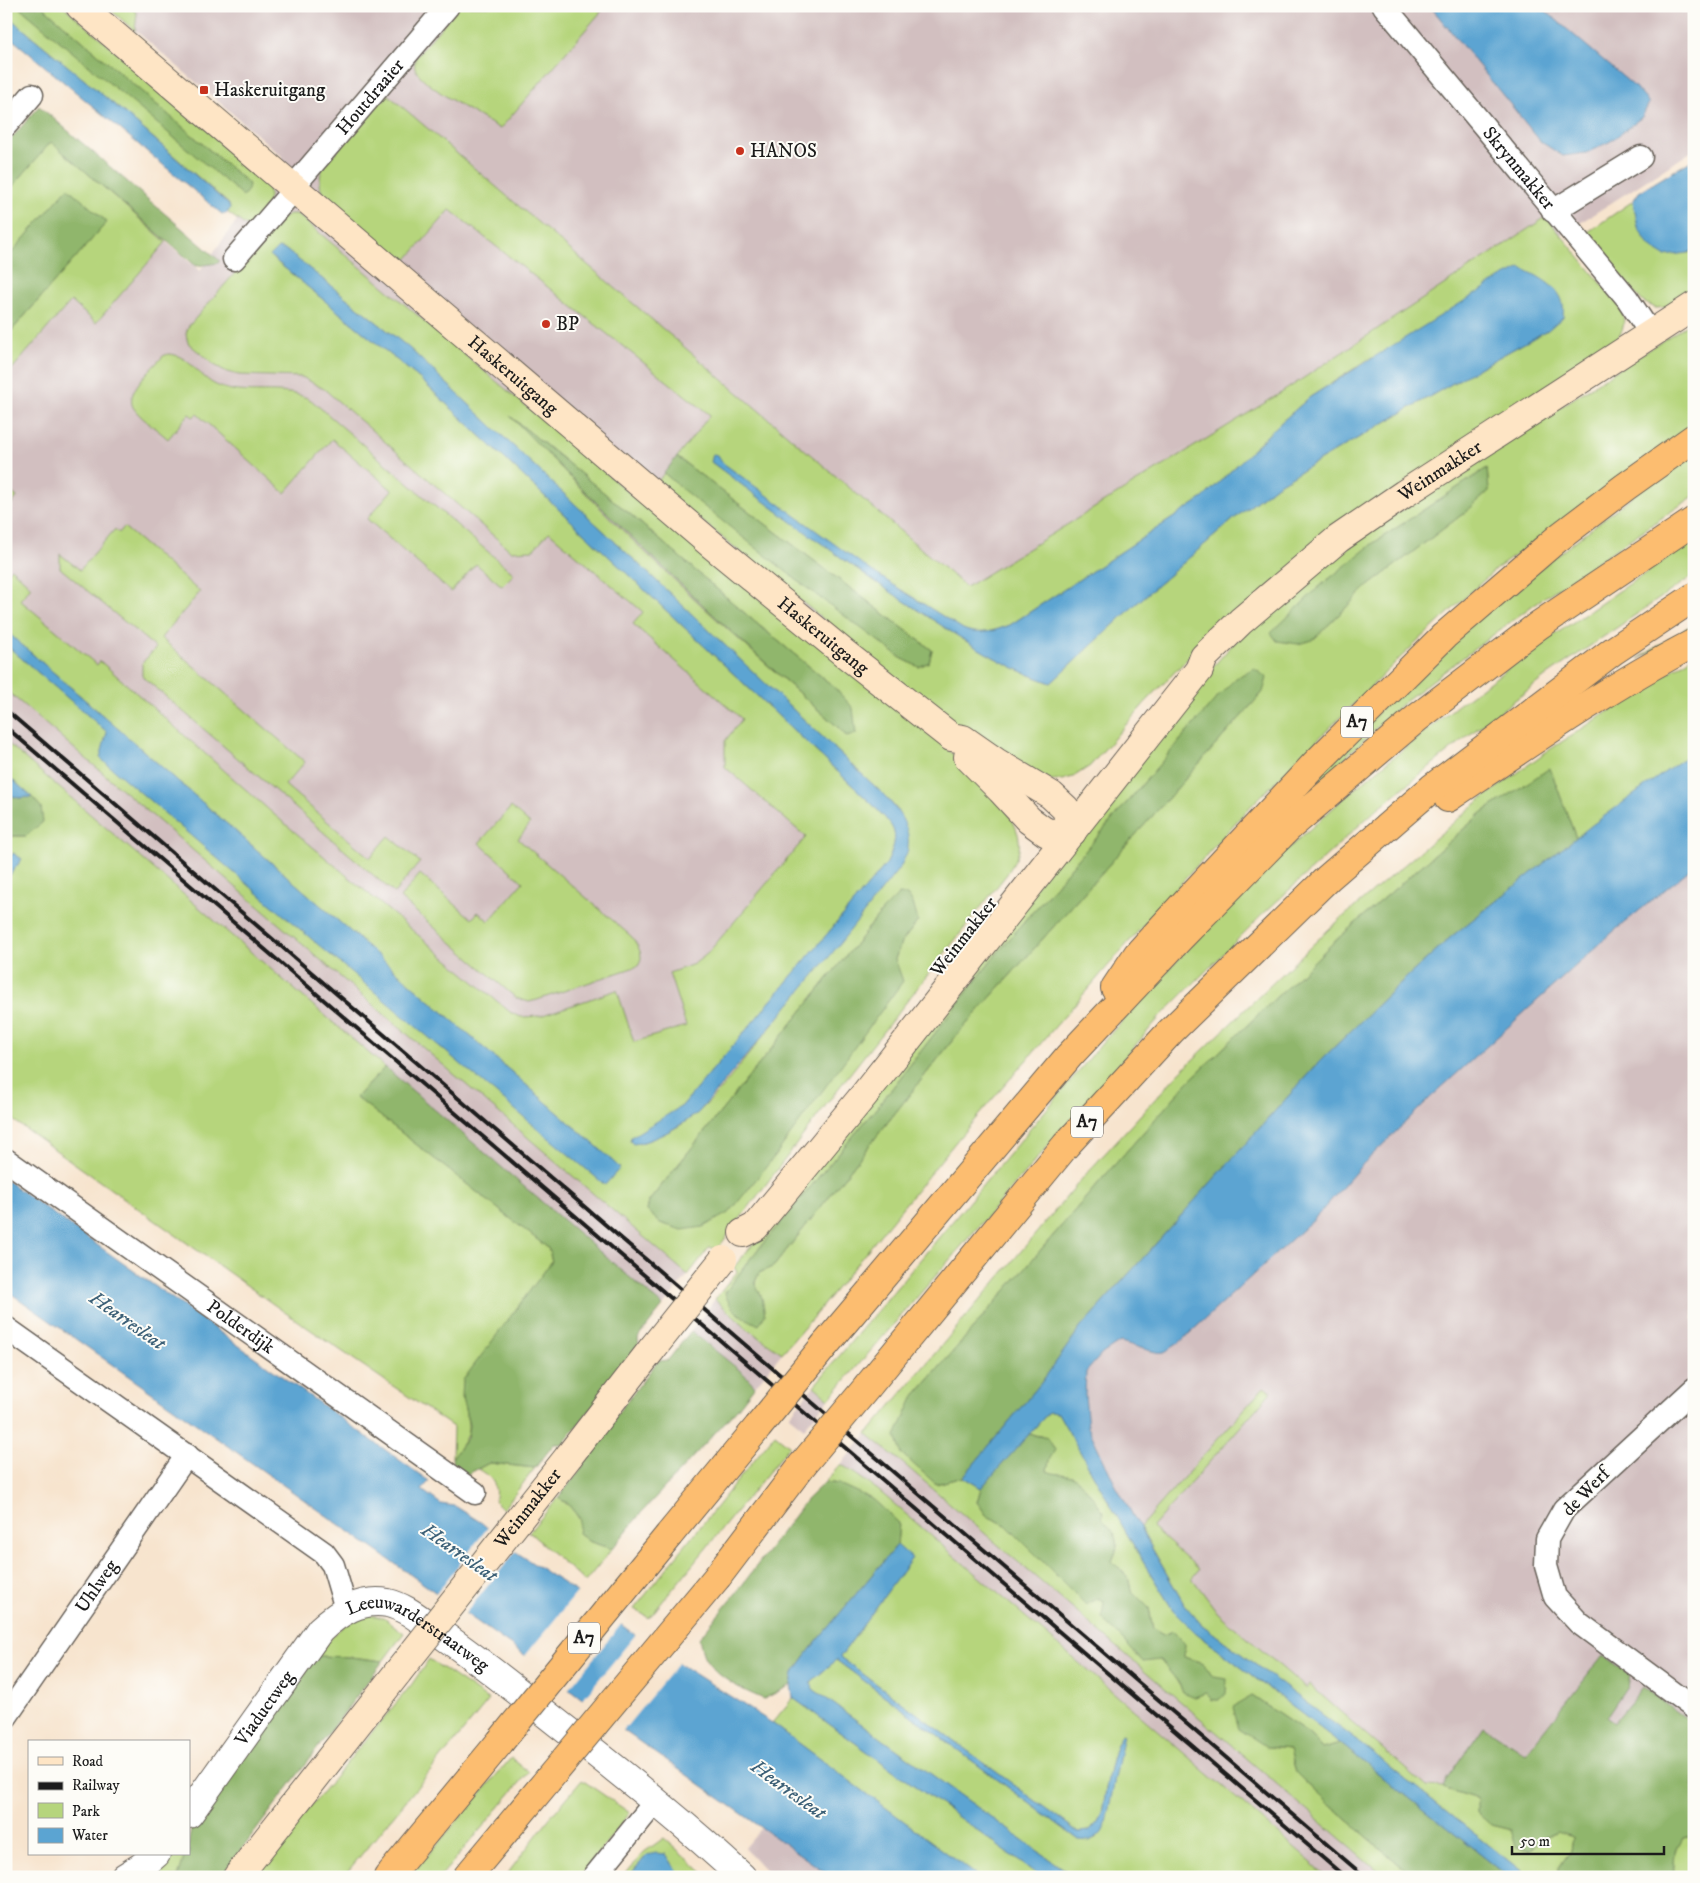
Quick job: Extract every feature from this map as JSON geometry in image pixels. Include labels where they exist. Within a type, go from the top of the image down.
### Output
[{"type":"highway","name":"A7","points":[[1069,1056],[1137,955],[1314,765],[1408,671],[1464,618],[1533,558],[1618,492],[1694,438]]},
{"type":"highway","name":"A7","points":[[388,1877],[826,1345],[1069,1056],[1180,938],[1288,828],[1409,724],[1539,625],[1694,521]]},
{"type":"highway","name":"A7","points":[[467,1877],[718,1576],[803,1464],[1066,1145],[1171,1031],[1328,878],[1432,788],[1613,651],[1694,597]]},
{"type":"highway","name":"A7","points":[[1328,878],[1574,714],[1654,664],[1694,643]]},
{"type":"main road","name":"Haskeruitgang","points":[[80,6],[711,544],[951,738],[955,746],[1029,820],[1061,825]]},
{"type":"main road","name":"Weinmakker","points":[[237,1877],[743,1233],[747,1220],[911,1006],[1061,825],[1153,726],[1200,670],[1204,657],[1247,615],[1338,539],[1694,306]]},
{"type":"street","name":"Houtdraaier","points":[[234,259],[448,6]]},
{"type":"street","name":"Skrynmakker","points":[[1384,6],[1627,298],[1651,334]]},
{"type":"street","points":[[6,125],[32,95]]},
{"type":"street","points":[[1553,211],[1641,157]]},
{"type":"street","name":"Polderdijk","points":[[6,1160],[475,1493]]},
{"type":"street","name":"Leeuwarderstraatweg","points":[[9,1335],[324,1552],[331,1562],[346,1609],[381,1602],[410,1612],[481,1663],[655,1802],[742,1877]]},
{"type":"street","name":"de Werf","points":[[1694,1388],[1564,1509],[1547,1539],[1546,1566],[1555,1598],[1579,1623],[1694,1708]]},
{"type":"street","name":"Uhlweg","points":[[6,1717],[187,1456]]},
{"type":"street","name":"Viaductweg","points":[[190,1813],[314,1638],[332,1619],[346,1609]]},
{"type":"street","points":[[594,1877],[655,1802]]},
{"type":"street","points":[[125,1877],[154,1856]]},
{"type":"shaded area","points":[[107,6],[1694,6],[1694,150],[1439,313],[1281,393],[967,588],[883,840],[624,1120],[6,588],[6,203],[55,147],[200,271],[283,157]]},
{"type":"shaded area","points":[[6,690],[688,1275],[663,1306],[6,742]]},
{"type":"shaded area","points":[[1694,826],[1694,1877],[1480,1877],[1025,1518],[1018,1435],[1125,1308]]},
{"type":"shaded area","points":[[715,1299],[746,1328],[782,1353],[755,1386],[743,1373],[691,1331]]},
{"type":"shaded area","points":[[814,1386],[829,1399],[804,1428],[789,1416]]},
{"type":"shaded area","points":[[867,1434],[1385,1877],[1328,1877],[878,1490],[841,1464]]},
{"type":"shaded area","points":[[770,1818],[851,1877],[772,1877],[745,1848]]},
{"type":"green space","points":[[6,6],[18,6],[249,184],[42,6],[63,6],[249,165],[246,168],[267,186],[269,197],[264,209],[249,228],[227,212],[230,209],[229,204],[127,115],[6,15]]},
{"type":"green space","points":[[18,6],[42,6],[249,184],[248,190],[243,196]]},
{"type":"green space","points":[[106,6],[129,6],[137,13],[135,31]]},
{"type":"green space","points":[[459,6],[606,6],[500,129],[444,95],[415,69],[416,57]]},
{"type":"green space","points":[[386,93],[966,587],[1281,393],[1546,217],[1621,307],[1624,323],[1621,333],[1611,346],[1216,629],[1144,704],[1090,766],[1073,777],[1051,780],[969,737],[656,484],[664,473],[901,658],[919,667],[929,662],[932,650],[677,457],[710,415],[450,210],[402,265],[326,201],[320,184],[323,167]],"holes":[[[1548,330],[1277,485],[1235,518],[1136,604],[1051,683],[1001,661],[939,624],[843,559],[711,462],[718,455],[722,463],[873,572],[963,629],[986,632],[1010,625],[1203,498],[1278,425],[1310,397],[1369,359]]]},
{"type":"green space","points":[[39,106],[220,261],[218,263],[196,266],[51,142],[6,194],[6,145]]},
{"type":"green space","points":[[51,141],[166,242],[96,323],[71,301],[6,376],[6,337],[107,222],[68,189],[6,259],[6,194]]},
{"type":"green space","points":[[68,188],[107,222],[6,337],[6,259]]},
{"type":"green space","points":[[1633,201],[1638,227],[1688,253],[1694,250],[1694,293],[1669,307],[1656,308],[1641,300],[1585,234]]},
{"type":"green space","points":[[288,214],[297,214],[658,517],[941,743],[992,791],[1013,821],[1018,836],[1019,850],[1007,874],[838,1089],[718,1248],[709,1248],[688,1275],[6,690],[6,645],[620,1169],[602,1151],[6,631],[6,574],[11,568],[31,587],[20,600],[97,665],[100,661],[277,817],[510,1012],[521,1017],[540,1016],[617,990],[634,1042],[686,1026],[669,973],[694,964],[707,954],[806,837],[725,767],[725,741],[742,719],[633,624],[643,612],[549,532],[533,550],[511,551],[324,389],[302,377],[239,375],[227,372],[214,365],[188,343],[186,334],[188,327]],"holes":[[[278,248],[286,250],[408,347],[897,809],[908,849],[901,866],[713,1098],[690,1119],[662,1135],[639,1144],[659,1121],[682,1106],[887,863],[894,843],[895,836],[893,830],[872,804],[420,379],[270,256]],[[515,420],[630,514],[755,622],[833,686],[847,737],[641,548]],[[883,910],[918,921],[901,943],[895,959],[647,1211],[649,1201]]]},
{"type":"green space","points":[[1694,320],[1694,430],[1496,569],[1402,656],[1245,812],[1140,929],[958,1139],[782,1353],[746,1328],[715,1299],[737,1272],[734,1267],[781,1211],[1162,725],[1232,645],[1301,584],[1376,527]],"holes":[[[1487,468],[1489,491],[1468,510],[1368,586],[1313,640],[1372,544]],[[1236,678],[1263,692],[956,1036],[774,1266],[759,1273],[755,1282],[725,1293],[750,1259],[879,1105],[995,956],[1220,694]]]},
{"type":"green space","points":[[168,354],[182,358],[210,381],[227,389],[288,393],[300,395],[311,400],[514,574],[502,586],[476,564],[451,592],[367,519],[392,490],[332,439],[285,493],[197,414],[193,417],[189,414],[168,439],[135,410],[132,404],[132,396],[146,374],[163,356]]},
{"type":"green space","points":[[510,416],[630,514],[755,622],[833,686],[853,708],[856,734],[847,737],[713,615],[631,537]]},
{"type":"green space","points":[[1694,448],[1694,496],[1533,605],[1405,701],[1282,817],[1431,654]]},
{"type":"green space","points":[[677,457],[932,650],[929,662],[919,667],[901,658],[803,585],[682,489],[664,473]]},
{"type":"green space","points":[[1487,468],[1489,491],[1468,510],[1368,586],[1313,640],[1298,644],[1277,641],[1271,633],[1320,586],[1372,544]]},
{"type":"green space","points":[[6,488],[17,497],[9,507],[6,504]]},
{"type":"green space","points":[[124,527],[200,592],[161,638],[305,762],[285,785],[370,858],[389,836],[420,862],[394,893],[142,676],[142,663],[156,648],[60,568],[60,554],[80,570],[115,529],[119,533]]},
{"type":"green space","points":[[1694,540],[1694,575],[1549,674],[1464,739],[1377,809],[1262,915],[1159,1018],[829,1399],[814,1386],[1104,1041],[1236,896],[1353,790],[1458,705],[1547,640]]},
{"type":"green space","points":[[1694,623],[1694,632],[1638,659]]},
{"type":"green space","points":[[1694,656],[1694,751],[1576,838],[1550,769],[1483,812],[1334,942],[1188,1082],[913,1398],[936,1484],[963,1477],[981,1488],[977,1502],[987,1516],[1006,1525],[1086,1604],[1099,1598],[1104,1601],[1157,1655],[1176,1679],[1183,1692],[1213,1677],[1203,1663],[1184,1657],[1163,1635],[1153,1629],[1149,1608],[1131,1590],[1128,1577],[1112,1561],[1117,1543],[1114,1534],[1102,1519],[1104,1513],[1083,1486],[1072,1476],[1055,1475],[1047,1471],[1049,1460],[1041,1436],[1029,1434],[1049,1412],[1058,1413],[1142,1560],[1173,1610],[1195,1632],[1341,1744],[1322,1749],[1310,1735],[1252,1696],[1267,1747],[1290,1749],[1296,1773],[1322,1798],[1414,1877],[1385,1877],[867,1434],[1086,1174],[1178,1074],[1329,929],[1479,801],[1543,754]]},
{"type":"green space","points":[[1254,668],[1267,678],[1263,692],[956,1036],[774,1266],[759,1273],[755,1282],[762,1298],[765,1315],[759,1325],[738,1313],[730,1305],[725,1293],[750,1259],[879,1105],[995,956],[1220,694],[1236,678]]},
{"type":"green space","points":[[6,742],[385,1067],[356,1097],[548,1248],[552,1261],[526,1297],[462,1397],[468,1430],[464,1441],[452,1458],[453,1427],[283,1311],[6,1115],[6,880],[22,859],[13,853],[6,862],[6,836],[26,836],[41,807],[6,774]]},
{"type":"green space","points":[[1550,768],[1576,838],[1452,936],[1319,1062],[1081,1327],[1041,1383],[963,1477],[936,1484],[902,1454],[896,1436],[913,1398],[1188,1082],[1334,942],[1483,812]]},
{"type":"green space","points":[[6,794],[19,798],[32,797],[41,807],[43,822],[26,836],[6,836]]},
{"type":"green space","points":[[511,807],[530,824],[518,839],[632,937],[641,955],[638,966],[529,1002],[516,998],[400,898],[420,874],[472,919],[478,912],[489,921],[523,882],[479,843]]},
{"type":"green space","points":[[899,894],[907,895],[913,903],[918,921],[901,943],[895,959],[903,981],[774,1157],[730,1212],[703,1227],[682,1230],[660,1223],[647,1211],[649,1201],[883,910]]},
{"type":"green space","points":[[385,1067],[663,1306],[638,1338],[639,1348],[563,1444],[554,1444],[535,1468],[489,1463],[466,1475],[456,1470],[452,1458],[467,1438],[469,1425],[462,1397],[463,1380],[552,1261],[548,1248],[356,1097]]},
{"type":"green space","points":[[691,1331],[743,1373],[755,1386],[737,1409],[641,1513],[612,1549],[588,1541],[578,1533],[580,1519],[567,1503],[558,1498],[583,1467],[582,1459],[658,1361],[668,1360]]},
{"type":"green space","points":[[1264,1387],[1271,1392],[1152,1527],[1199,1569],[1192,1578],[1218,1613],[1307,1689],[1310,1685],[1426,1787],[1443,1788],[1477,1799],[1491,1825],[1511,1830],[1530,1850],[1545,1837],[1558,1832],[1573,1837],[1571,1850],[1558,1869],[1558,1877],[1529,1877],[1363,1745],[1201,1624],[1184,1604],[1140,1527]]},
{"type":"green space","points":[[775,1434],[790,1446],[649,1618],[634,1609]]},
{"type":"green space","points":[[1029,1434],[1048,1438],[1055,1450],[1049,1460],[1047,1471],[1075,1478],[1089,1492],[1104,1513],[1102,1519],[1114,1534],[1117,1543],[1112,1561],[1128,1577],[1131,1590],[1149,1608],[1153,1629],[1163,1635],[1173,1631],[1185,1645],[1184,1657],[1203,1663],[1213,1677],[1227,1679],[1226,1693],[1220,1700],[1212,1700],[1206,1693],[1195,1697],[1183,1692],[1178,1682],[1160,1660],[1143,1662],[1102,1618],[1104,1601],[1099,1598],[1086,1605],[1006,1525],[987,1516],[977,1502],[981,1488]]},
{"type":"green space","points":[[489,1463],[535,1468],[503,1509],[495,1501],[493,1482],[478,1469]]},
{"type":"green space","points":[[841,1464],[878,1490],[1328,1877],[1074,1877],[813,1689],[811,1682],[836,1660],[1079,1840],[1096,1838],[1124,1735],[1122,1734],[1114,1752],[1102,1813],[1098,1822],[1090,1831],[1078,1832],[840,1657],[911,1559],[897,1545],[899,1523],[839,1484],[825,1482]]},
{"type":"green space","points":[[825,1482],[839,1484],[874,1500],[899,1523],[897,1545],[815,1643],[793,1673],[791,1685],[764,1699],[740,1688],[718,1673],[705,1659],[699,1638],[737,1592],[806,1500]]},
{"type":"green space","points":[[558,1498],[578,1516],[588,1541],[612,1549],[585,1582],[529,1532]]},
{"type":"green space","points":[[371,1615],[384,1618],[404,1633],[383,1661],[351,1657],[317,1656],[345,1625]]},
{"type":"green space","points":[[1603,1655],[1629,1674],[1627,1686],[1606,1717],[1614,1723],[1643,1687],[1694,1724],[1694,1836],[1683,1838],[1676,1851],[1674,1877],[1558,1877],[1558,1869],[1571,1850],[1573,1837],[1557,1832],[1545,1837],[1530,1850],[1516,1847],[1511,1830],[1491,1825],[1477,1813],[1477,1799],[1443,1788],[1447,1779],[1484,1726],[1525,1754]]},
{"type":"green space","points":[[317,1656],[351,1657],[383,1661],[221,1877],[178,1877],[184,1856],[190,1856],[191,1830]]},
{"type":"green space","points":[[429,1659],[489,1700],[343,1877],[252,1877],[412,1684]]},
{"type":"green space","points":[[1252,1696],[1310,1735],[1322,1749],[1341,1744],[1509,1877],[1414,1877],[1322,1798],[1296,1773],[1290,1749],[1267,1747],[1239,1729],[1233,1707]]},
{"type":"green space","points":[[793,1698],[1041,1877],[979,1877],[772,1723]]},
{"type":"green space","points":[[511,1758],[529,1772],[440,1877],[409,1877]]},
{"type":"green space","points":[[582,1780],[630,1813],[579,1877],[505,1877],[548,1820]]},
{"type":"green space","points":[[1694,1836],[1694,1877],[1674,1877],[1676,1851],[1683,1838]]},
{"type":"green space","points":[[664,1838],[708,1877],[681,1877],[666,1854],[647,1855],[628,1877],[623,1877],[644,1852]]},
{"type":"green space","points":[[172,1856],[184,1856],[178,1877],[155,1877],[163,1870]]},
{"type":"water","points":[[1430,6],[1540,6],[1636,88],[1649,103],[1642,117],[1611,141],[1586,153],[1563,156],[1541,142]]},
{"type":"water","points":[[6,15],[127,115],[229,205],[230,209],[226,214],[222,214],[6,34]]},
{"type":"water","points":[[1694,159],[1694,250],[1688,253],[1665,256],[1649,246],[1638,227],[1633,201],[1639,192]]},
{"type":"water","points":[[278,248],[286,250],[408,347],[883,794],[898,812],[905,825],[908,849],[901,866],[826,961],[698,1113],[676,1128],[650,1140],[633,1144],[630,1141],[631,1137],[682,1106],[887,863],[894,843],[895,836],[893,830],[872,804],[420,379],[270,256]]},
{"type":"water","points":[[1521,268],[1553,287],[1563,305],[1563,317],[1548,330],[1277,485],[1235,518],[1136,604],[1051,683],[1001,661],[939,624],[843,559],[711,462],[713,454],[718,455],[723,463],[873,572],[963,629],[975,632],[992,631],[1010,625],[1203,498],[1278,425],[1310,397],[1501,278]]},
{"type":"water","points":[[6,631],[602,1151],[620,1168],[605,1185],[322,948],[100,758],[107,732],[6,645]]},
{"type":"water","points":[[1694,751],[1694,866],[1613,932],[1432,1096],[1360,1167],[1319,1214],[1179,1343],[1161,1353],[1120,1342],[1102,1354],[1086,1372],[1085,1395],[1088,1427],[1115,1484],[1184,1604],[1201,1624],[1363,1745],[1529,1877],[1509,1877],[1341,1744],[1195,1632],[1173,1610],[1142,1560],[1058,1413],[1049,1412],[981,1488],[963,1477],[1041,1383],[1081,1327],[1319,1062],[1452,936],[1592,825]]},
{"type":"water","points":[[6,774],[32,797],[19,798],[6,794]]},
{"type":"water","points":[[13,853],[22,859],[6,880],[6,862]]},
{"type":"water","name":"Hearresleat","points":[[6,1180],[429,1481],[422,1490],[441,1504],[455,1506],[482,1523],[507,1546],[584,1597],[639,1638],[772,1723],[979,1877],[832,1877],[620,1728],[533,1661],[6,1290]]},
{"type":"water","points":[[897,1545],[912,1558],[840,1657],[1078,1832],[1090,1831],[1098,1822],[1102,1813],[1114,1752],[1122,1734],[1124,1735],[1105,1828],[1101,1834],[1090,1841],[1079,1840],[836,1660],[811,1682],[813,1689],[1074,1877],[1041,1877],[793,1698],[791,1685],[793,1673],[815,1643]]},
{"type":"water","points":[[656,1853],[666,1854],[681,1877],[628,1877],[647,1855]]},
{"type":"pier","points":[[489,1526],[517,1550],[464,1615],[435,1595]]},
{"type":"pier","points":[[579,1590],[623,1622],[567,1691],[524,1657]]},
{"type":"pier","points":[[637,1633],[680,1661],[622,1732],[581,1701]]},
{"type":"railway","points":[[6,710],[1365,1877]]},
{"type":"railway","points":[[6,727],[1345,1877]]},
{"type":"place","name":"Haskeruitgang","points":[[204,90]]},
{"type":"place","name":"HANOS","points":[[740,151]]},
{"type":"place","name":"BP","points":[[546,324]]}]
